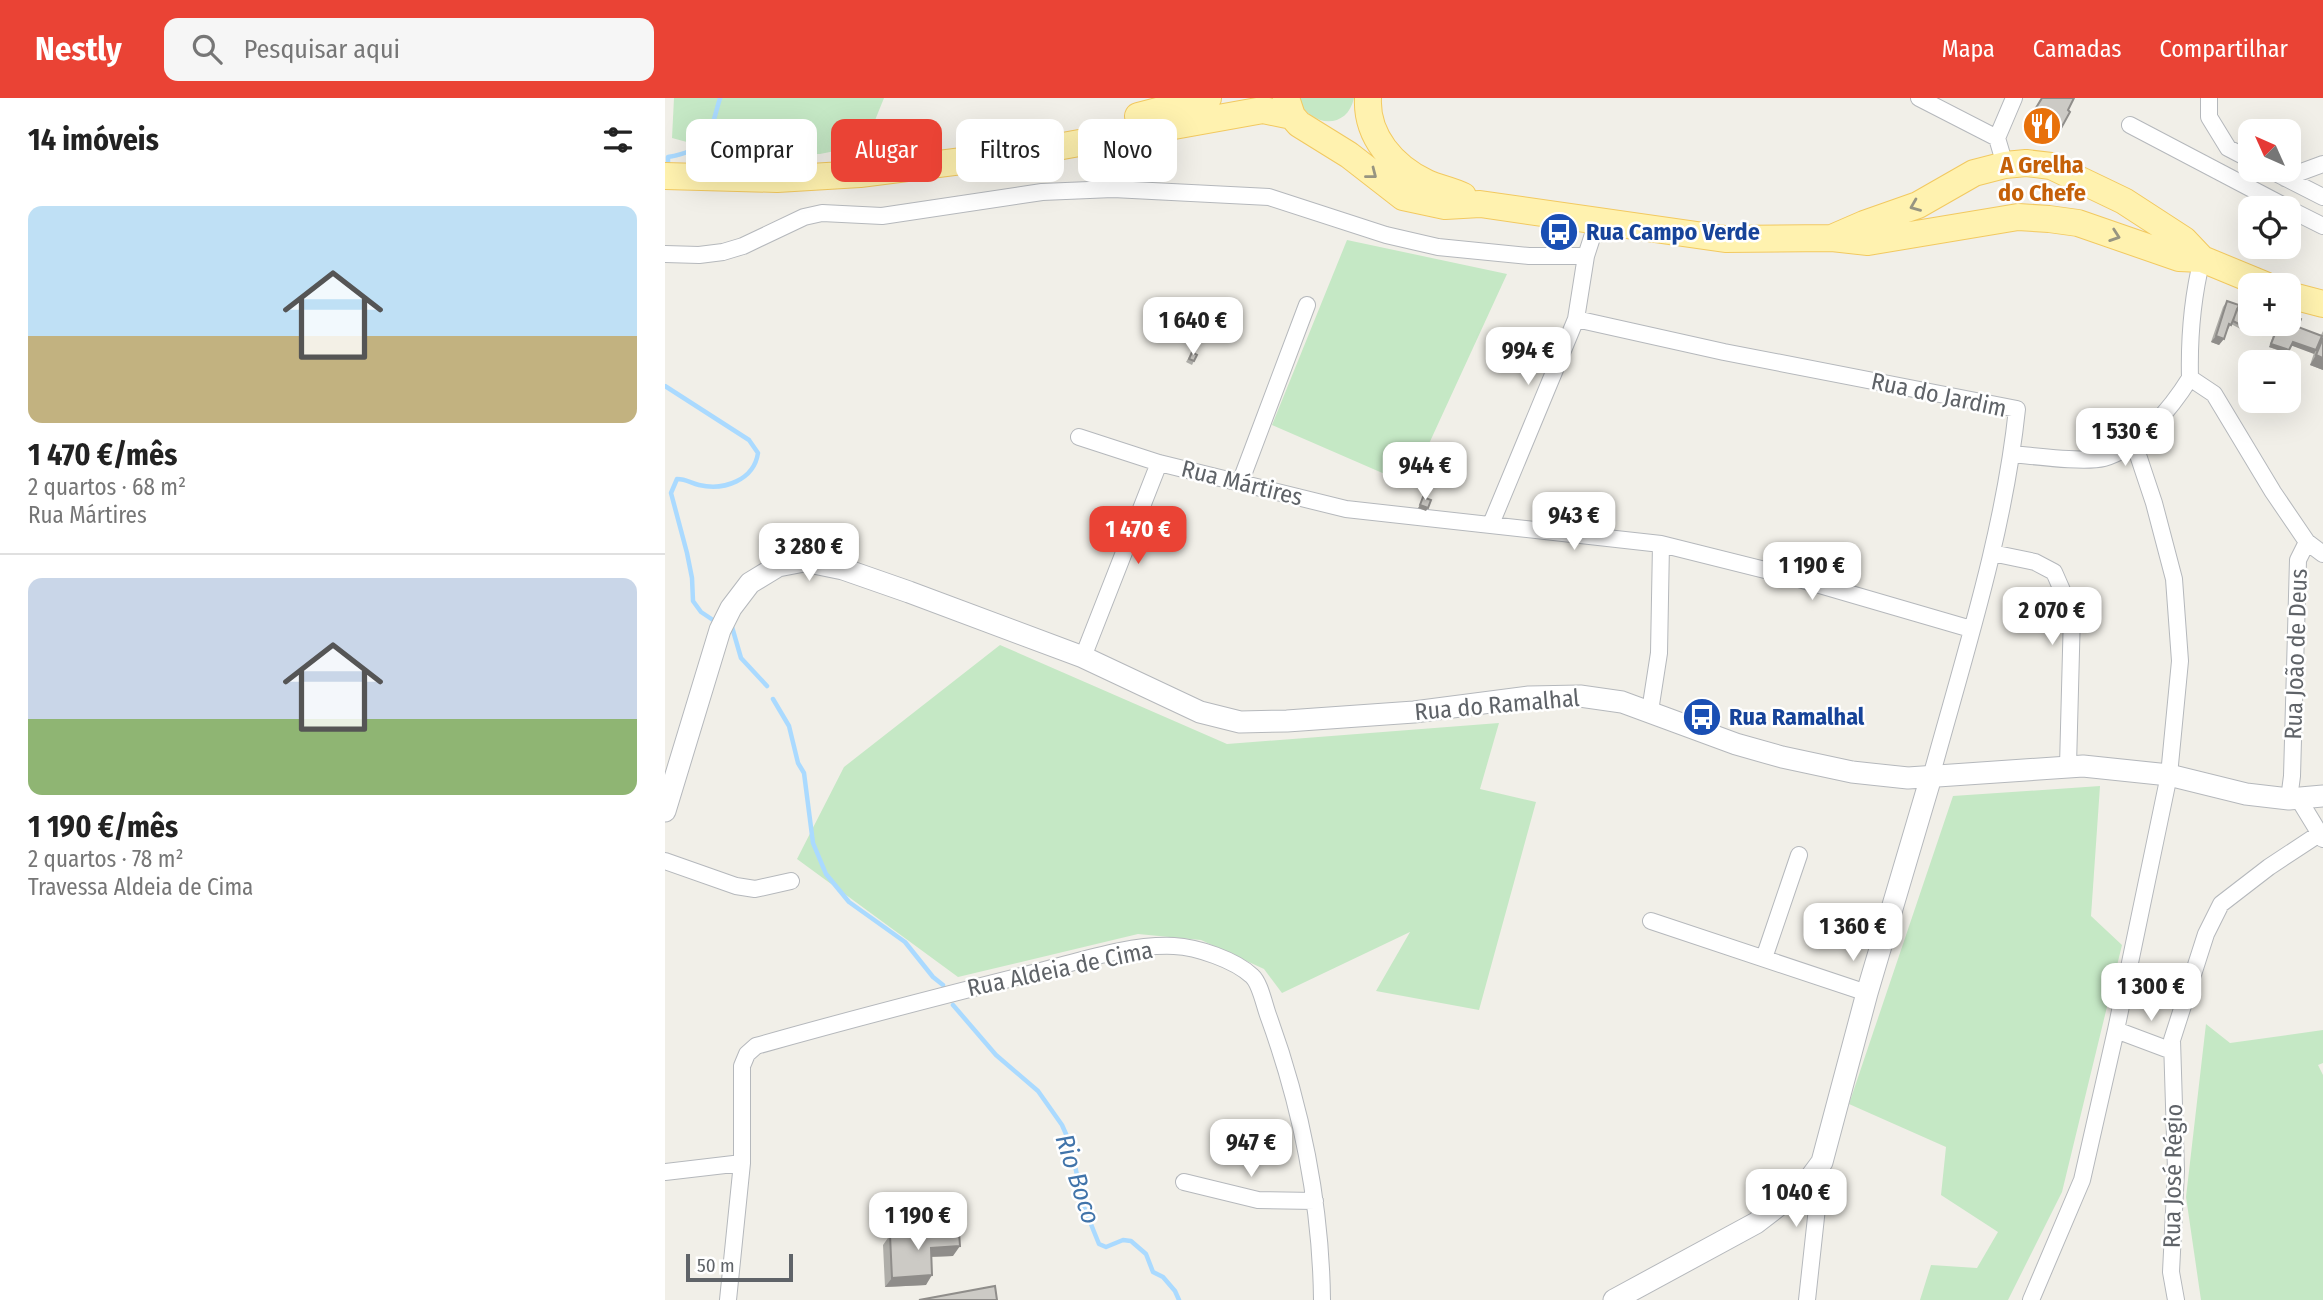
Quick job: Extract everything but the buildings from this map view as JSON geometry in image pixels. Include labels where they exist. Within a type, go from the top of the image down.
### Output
[{"type":"main road","points":[[942,162],[1049,139],[1208,98]]},
{"type":"main road","points":[[1317,134],[1343,131],[1354,124],[1363,114],[1367,100]]},
{"type":"main road","points":[[1367,100],[1369,121],[1382,148],[1395,163],[1426,182],[1480,204]]},
{"type":"main road","points":[[942,163],[1018,154],[1289,107],[1307,130],[1317,134],[1403,197],[1444,206],[1480,204],[1725,239],[1832,238],[1868,242],[2018,217],[2049,219],[2078,223],[2179,258],[2202,259],[2238,274]]},
{"type":"main road","points":[[1832,238],[1918,205],[1974,173],[2026,163],[2051,166],[2124,201],[2184,240],[2202,259]]},
{"type":"main road","points":[[2049,219],[2067,206],[2070,198],[2069,188],[2063,177],[2051,166]]},
{"type":"main road","points":[[1974,173],[1964,185],[1963,195],[1968,209],[1987,221]]},
{"type":"main road","points":[[665,176],[777,180],[831,176]]},
{"type":"main road","points":[[2301,298],[2323,304]]},
{"type":"street","points":[[1919,98],[1997,138]]},
{"type":"street","points":[[2005,165],[1997,138],[2014,98]]},
{"type":"street","points":[[2209,98],[2209,117],[2228,148],[2238,153]]},
{"type":"street","points":[[2130,125],[2266,196]]},
{"type":"street","points":[[2323,147],[2323,155]]},
{"type":"street","points":[[2301,172],[2323,164]]},
{"type":"street","points":[[2293,182],[2322,197],[2316,223]]},
{"type":"street","points":[[665,254],[699,255],[723,252],[743,246],[804,216],[822,213],[881,216],[1042,192],[1113,189],[1269,197],[1386,235],[1438,247],[1489,254],[1586,257]]},
{"type":"street","points":[[1491,524],[1576,319],[1586,257],[1597,222]]},
{"type":"street","points":[[2012,454],[2103,458],[2134,443],[2177,398],[2190,378],[2189,333],[2202,259]]},
{"type":"street","points":[[1240,483],[1307,305]]},
{"type":"street","name":"Rua do Jardim","points":[[1576,319],[2017,409],[2012,454],[1992,553],[1931,777]]},
{"type":"street","name":"Rua João de Deus","points":[[2190,378],[2214,394],[2273,492],[2315,544],[2298,561],[2293,798]]},
{"type":"street","points":[[1079,437],[1159,463]]},
{"type":"street","points":[[2031,1300],[2081,1180],[2116,1030],[2169,775],[2180,661],[2174,579],[2154,503],[2134,443]]},
{"type":"street","name":"Rua Mártires","points":[[1083,657],[1159,463],[1346,509],[1661,544],[1789,576],[1971,629]]},
{"type":"street","points":[[1650,711],[1659,653],[1661,544]]},
{"type":"street","points":[[2315,544],[2323,554]]},
{"type":"street","points":[[1992,553],[2035,562],[2054,572],[2072,613],[2068,766]]},
{"type":"street","name":"Rua do Ramalhal","points":[[665,811],[720,630],[731,608],[744,589],[761,574],[778,566],[804,561],[843,569],[1083,657],[1199,712],[1240,722],[1414,712],[1554,695],[1622,702],[1736,744],[1852,772],[1908,778],[2068,766],[2104,767],[2169,775],[2246,794],[2293,798],[2323,796]]},
{"type":"street","points":[[1807,1300],[1822,1163],[1867,993],[1931,777]]},
{"type":"street","points":[[2293,798],[2321,836]]},
{"type":"street","name":"Rua José Régio","points":[[2176,1300],[2171,1272],[2176,1171],[2172,1040],[2206,934],[2221,904],[2269,867],[2321,836]]},
{"type":"street","points":[[1764,958],[1799,855]]},
{"type":"street","points":[[665,861],[755,890],[791,881]]},
{"type":"street","points":[[1651,921],[1867,993]]},
{"type":"street","name":"Rua Aldeia de Cima","points":[[742,1163],[742,1066],[747,1054],[756,1046],[874,1013],[1140,947],[1176,946],[1219,956],[1254,977],[1287,1068],[1315,1201],[1322,1253],[1322,1300]]},
{"type":"street","points":[[2116,1030],[2172,1051]]},
{"type":"street","points":[[665,1172],[742,1163],[729,1300]]},
{"type":"street","points":[[1614,1300],[1756,1223],[1805,1185],[1822,1163]]},
{"type":"street","points":[[1184,1182],[1258,1200],[1315,1201]]},
{"type":"green space","points":[[674,98],[884,98],[876,119],[831,119],[831,152],[820,154],[817,154],[817,119],[686,119],[686,142],[672,138]]},
{"type":"green space","points":[[1298,98],[1354,98],[1344,116],[1328,121],[1310,115]]},
{"type":"green space","points":[[1347,240],[1507,274],[1410,485],[1272,425]]},
{"type":"green space","points":[[1000,645],[1227,744],[1499,723],[1480,789],[1536,802],[1479,1010],[1376,991],[1410,932],[1282,993],[1264,969],[1201,940],[1138,934],[958,977],[797,859],[844,767]]},
{"type":"green space","points":[[2100,786],[2091,916],[2122,945],[2062,1192],[2008,1300],[1920,1300],[1931,1265],[1977,1268],[1998,1232],[1941,1195],[1946,1147],[1849,1104],[1953,796]]},
{"type":"green space","points":[[2206,1024],[2230,1043],[2323,1030],[2323,1063],[2318,1065],[2323,1075],[2323,1300],[2201,1300],[2186,1197]]},
{"type":"waterway","name":"Rio Boco","points":[[668,164],[668,157],[693,150],[706,138],[720,98]]},
{"type":"waterway","name":"Rio Boco","points":[[665,386],[749,440],[758,453],[751,470],[728,485],[699,485],[677,479],[671,493],[687,553],[693,601],[701,612],[713,620]]},
{"type":"waterway","name":"Rio Boco","points":[[732,627],[741,658],[767,686]]},
{"type":"waterway","name":"Rio Boco","points":[[773,699],[789,726],[798,763],[804,773],[813,843],[826,874],[849,902],[905,942],[933,977],[943,985]]},
{"type":"waterway","name":"Rio Boco","points":[[953,1005],[996,1055],[1038,1091],[1062,1125],[1070,1143],[1084,1207],[1099,1244],[1106,1247],[1123,1240],[1131,1241],[1146,1254],[1153,1272],[1163,1277],[1179,1300]]},
{"type":"place","name":"A Grelha do Chefe","points":[[2042,126]]},
{"type":"place","name":"Rua Campo Verde","points":[[1559,232]]},
{"type":"place","name":"Rua Ramalhal","points":[[1702,717]]}]
